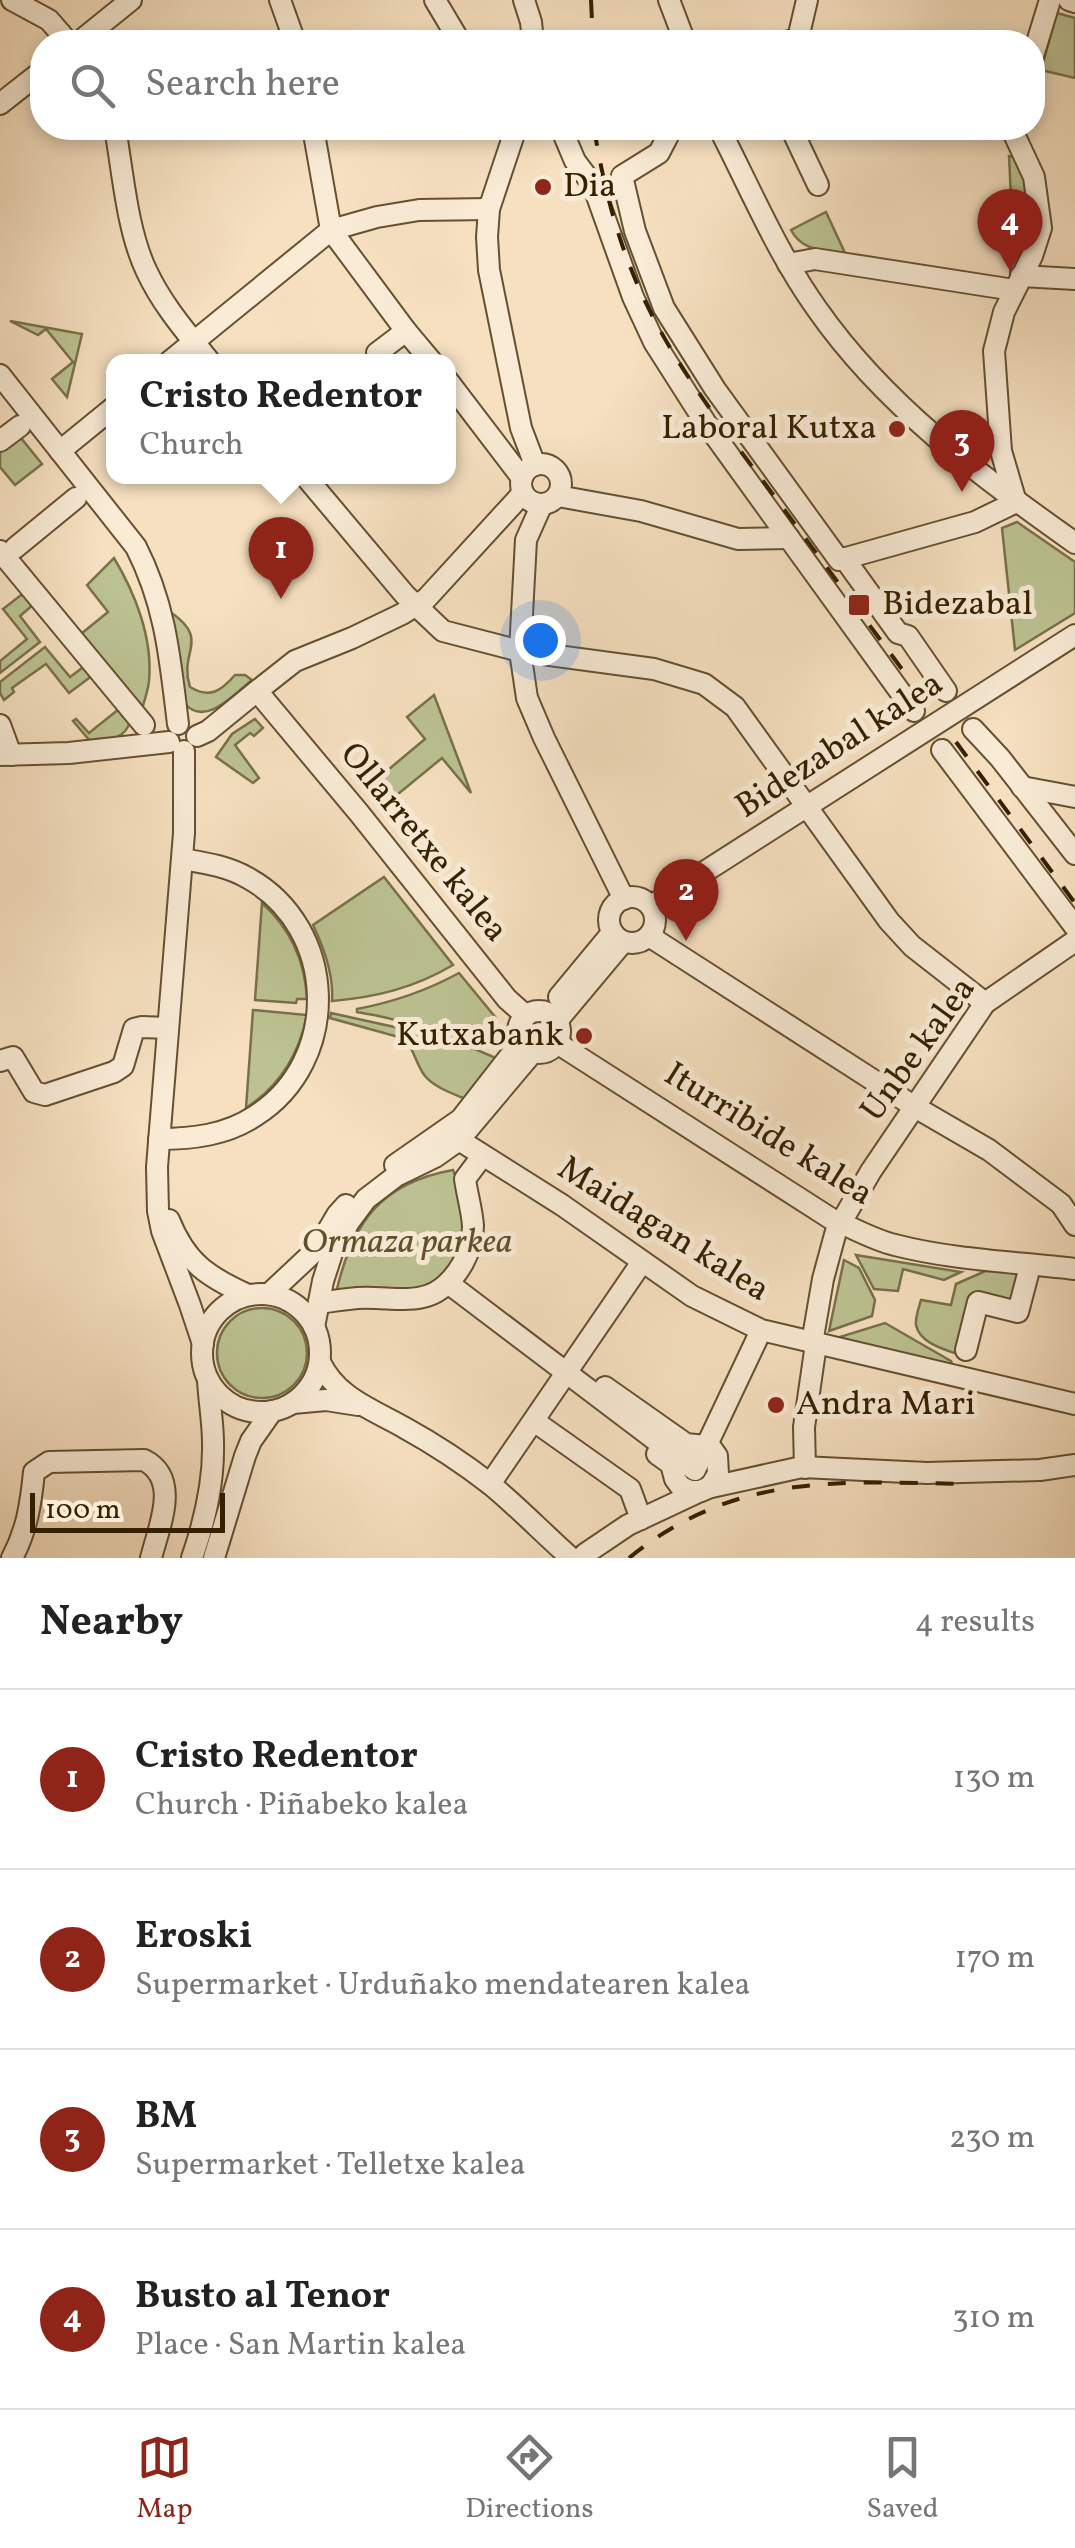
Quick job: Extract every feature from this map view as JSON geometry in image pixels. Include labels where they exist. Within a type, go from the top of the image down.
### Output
[{"type":"street","points":[[12,0],[49,20],[58,30]]},
{"type":"street","points":[[94,30],[131,0]]},
{"type":"street","points":[[280,0],[291,30]]},
{"type":"street","points":[[435,0],[453,30]]},
{"type":"street","points":[[524,0],[532,30]]},
{"type":"street","points":[[669,0],[680,30]]},
{"type":"street","points":[[799,30],[807,0]]},
{"type":"street","points":[[1041,30],[1050,0]]},
{"type":"street","points":[[0,104],[30,80]]},
{"type":"street","points":[[118,140],[134,235],[146,270],[164,303],[204,354]]},
{"type":"street","points":[[315,140],[337,241],[425,354]]},
{"type":"street","points":[[512,140],[489,209],[487,237],[489,270],[521,428],[529,500],[640,511],[738,538],[789,538]]},
{"type":"street","points":[[565,140],[593,185],[613,246],[654,342],[696,409],[914,711]]},
{"type":"street","points":[[666,140],[659,153],[622,176],[635,231],[664,308],[715,389],[898,633],[908,636],[946,691]]},
{"type":"street","points":[[726,140],[788,264],[817,310],[858,359],[921,425],[966,463],[1075,542]]},
{"type":"street","points":[[797,140],[818,185]]},
{"type":"street","points":[[1016,502],[1000,450],[994,351],[1004,312],[1032,256],[1041,228],[1034,177],[1017,140]]},
{"type":"street","points":[[179,354],[332,230],[377,216],[419,210],[489,209]]},
{"type":"street","points":[[788,264],[815,259],[1018,283],[1075,279]]},
{"type":"street","points":[[377,354],[406,331]]},
{"type":"street","points":[[0,375],[136,547],[164,622],[183,744],[182,858],[159,1138],[158,1212],[202,1344],[213,1439],[206,1515],[192,1558]]},
{"type":"street","points":[[456,391],[527,479]]},
{"type":"street","points":[[60,451],[106,414]]},
{"type":"street","points":[[0,442],[20,426]]},
{"type":"street","points":[[966,463],[984,463],[1000,450]]},
{"type":"street","points":[[0,724],[6,755],[183,744],[208,730],[295,661],[352,638],[426,599],[527,479],[549,465],[562,482],[526,540],[520,651],[527,698],[624,899]]},
{"type":"street","points":[[312,484],[416,606],[443,631],[520,651],[654,670],[704,684],[736,707],[889,921],[912,946],[985,1003]]},
{"type":"street","points":[[76,498],[7,550],[144,725]]},
{"type":"street","points":[[842,559],[974,522],[1016,502]]},
{"type":"street","name":"Bidezabal kalea","points":[[650,906],[1072,641]]},
{"type":"street","name":"Ollarretxe kalea","points":[[257,691],[507,999],[546,1023]]},
{"type":"street","points":[[973,729],[1075,854]]},
{"type":"street","points":[[942,750],[1075,927]]},
{"type":"street","points":[[1022,787],[1075,797]]},
{"type":"street","points":[[159,1138],[214,1134],[244,1123],[270,1105],[301,1068],[314,1039],[319,1009],[314,958],[300,927],[279,901],[237,872],[182,858]]},
{"type":"street","points":[[624,899],[650,906],[655,917],[649,936],[635,943],[618,937],[609,924],[612,910],[624,899]]},
{"type":"street","points":[[649,936],[914,1107],[989,1150],[1061,1204],[1075,1225]]},
{"type":"street","points":[[526,1047],[546,1052],[546,1023],[618,937]]},
{"type":"street","name":"Unbe kalea","points":[[805,1468],[804,1427],[814,1344],[836,1231],[871,1171],[985,1003],[1075,940]]},
{"type":"street","points":[[526,1047],[518,1028],[546,1023]]},
{"type":"street","name":"Iturribide kalea","points":[[546,1023],[830,1218],[892,1244],[928,1252],[1075,1269]]},
{"type":"street","points":[[0,1061],[10,1056],[16,1059],[34,1092],[45,1095],[123,1066],[134,1029],[168,1028]]},
{"type":"street","points":[[314,1327],[334,1250],[349,1222],[366,1200],[396,1176],[435,1158],[459,1140],[526,1047]]},
{"type":"street","points":[[202,1344],[205,1333],[226,1305],[258,1295],[317,1248],[337,1215],[357,1193],[461,1119],[526,1047]]},
{"type":"street","name":"Maidagan kalea","points":[[459,1140],[562,1205],[692,1296],[761,1330],[1075,1404]]},
{"type":"street","points":[[319,1303],[357,1298],[405,1301],[426,1296],[448,1283],[470,1250],[473,1228],[465,1178],[477,1163]]},
{"type":"street","points":[[158,1182],[168,1219],[190,1258],[207,1276],[296,1305],[314,1327],[320,1344],[320,1362],[308,1390],[282,1407],[251,1441],[214,1558]]},
{"type":"street","points":[[490,1484],[570,1376],[642,1262]]},
{"type":"street","points":[[966,1350],[978,1302],[1018,1312],[1028,1274]]},
{"type":"street","points":[[448,1283],[695,1470],[757,1339]]},
{"type":"street","points":[[320,1362],[336,1386],[360,1406],[432,1444],[490,1484],[578,1556],[628,1525],[707,1488],[715,1481],[719,1465],[717,1456],[706,1446]]},
{"type":"street","points":[[570,1376],[671,1464],[674,1479],[690,1490],[805,1468],[928,1473],[1075,1466]]},
{"type":"street","points":[[208,1380],[235,1406],[260,1412],[326,1400],[360,1406]]},
{"type":"street","points":[[541,1426],[630,1490],[642,1519]]},
{"type":"street","points":[[12,1558],[30,1515],[34,1472],[49,1462],[144,1460],[156,1466],[164,1480],[164,1502],[150,1558]]},
{"type":"green space","points":[[1057,13],[1075,18],[1075,78],[1045,71],[1045,56]]},
{"type":"green space","points":[[1009,156],[1020,158],[1038,228],[1028,254],[1010,277],[1012,219]]},
{"type":"green space","points":[[826,212],[845,253],[807,246],[791,230]]},
{"type":"green space","points":[[10,321],[82,334],[67,397],[52,379],[73,362],[46,329],[38,335]]},
{"type":"green space","points":[[17,433],[42,464],[15,485],[0,467],[0,447]]},
{"type":"green space","points":[[1017,522],[1075,562],[1075,613],[1015,650],[1002,528]]},
{"type":"green space","points":[[114,558],[135,601],[148,649],[149,681],[141,712],[76,638],[108,612],[87,585]]},
{"type":"green space","points":[[25,592],[34,604],[20,616],[40,642],[0,673],[0,661],[27,639],[3,609]]},
{"type":"green space","points":[[169,611],[189,630],[190,687],[209,693],[235,675],[252,680],[211,710],[193,710],[185,704]]},
{"type":"green space","points":[[45,647],[70,677],[86,665],[130,721],[124,732],[114,738],[90,741],[73,721],[76,719],[89,733],[119,709],[93,675],[69,693],[46,664],[12,688],[14,692],[4,700],[0,682]]},
{"type":"green space","points":[[434,695],[471,793],[442,758],[392,799],[376,780],[425,739],[407,717]]},
{"type":"green space","points":[[255,719],[263,728],[235,745],[259,778],[253,783],[216,757],[232,734]]},
{"type":"green space","points":[[384,877],[453,965],[395,990],[332,1001],[327,962],[313,925]]},
{"type":"green space","points":[[262,903],[295,946],[307,999],[297,999],[296,1003],[255,1000]]},
{"type":"green space","points":[[459,973],[496,1018],[473,1038],[452,1042],[398,1021],[357,1012],[357,1009],[397,999]]},
{"type":"green space","points":[[253,1010],[307,1015],[286,1068],[269,1090],[246,1108]]},
{"type":"green space","points":[[331,1013],[399,1028],[435,1045],[475,1049],[496,1058],[468,1100],[429,1080],[406,1039],[330,1018]]},
{"type":"green space","name":"Ormaza parkea","points":[[453,1170],[464,1206],[462,1245],[453,1265],[441,1278],[423,1290],[336,1293],[351,1246],[373,1210],[406,1185]]},
{"type":"green space","points":[[856,1255],[961,1272],[944,1280],[903,1269],[898,1291],[874,1289]]},
{"type":"green space","points":[[844,1260],[859,1268],[875,1300],[872,1316],[829,1331]]},
{"type":"green space","points":[[990,1269],[1028,1274],[1018,1312],[978,1303],[966,1357],[923,1338],[916,1325],[921,1300],[951,1305],[956,1284]]},
{"type":"green space","points":[[253,1308],[271,1308],[287,1315],[300,1328],[307,1353],[300,1378],[287,1391],[271,1398],[253,1398],[237,1391],[224,1378],[217,1362],[217,1344],[224,1328],[237,1315]]},
{"type":"green space","points":[[885,1323],[951,1361],[954,1369],[833,1339]]},
{"type":"railway","points":[[591,0],[592,30]]},
{"type":"railway","points":[[596,140],[624,249],[666,340],[714,414],[910,680]]},
{"type":"railway","points":[[956,742],[1075,903]]},
{"type":"railway","points":[[629,1558],[709,1509],[750,1496],[834,1484],[970,1484]]},
{"type":"place","name":"Dia","points":[[543,187]]},
{"type":"place","name":"Busto al Tenor","points":[[1010,271]]},
{"type":"place","name":"Laboral Kutxa","points":[[897,429]]},
{"type":"place","name":"BM","points":[[962,492]]},
{"type":"place","name":"Cristo Redentor","points":[[281,599]]},
{"type":"place","name":"Bidezabal","points":[[859,605]]},
{"type":"place","name":"Eroski","points":[[686,941]]},
{"type":"place","name":"Kutxabank","points":[[584,1036]]},
{"type":"place","name":"Andra Mari","points":[[776,1405]]}]
